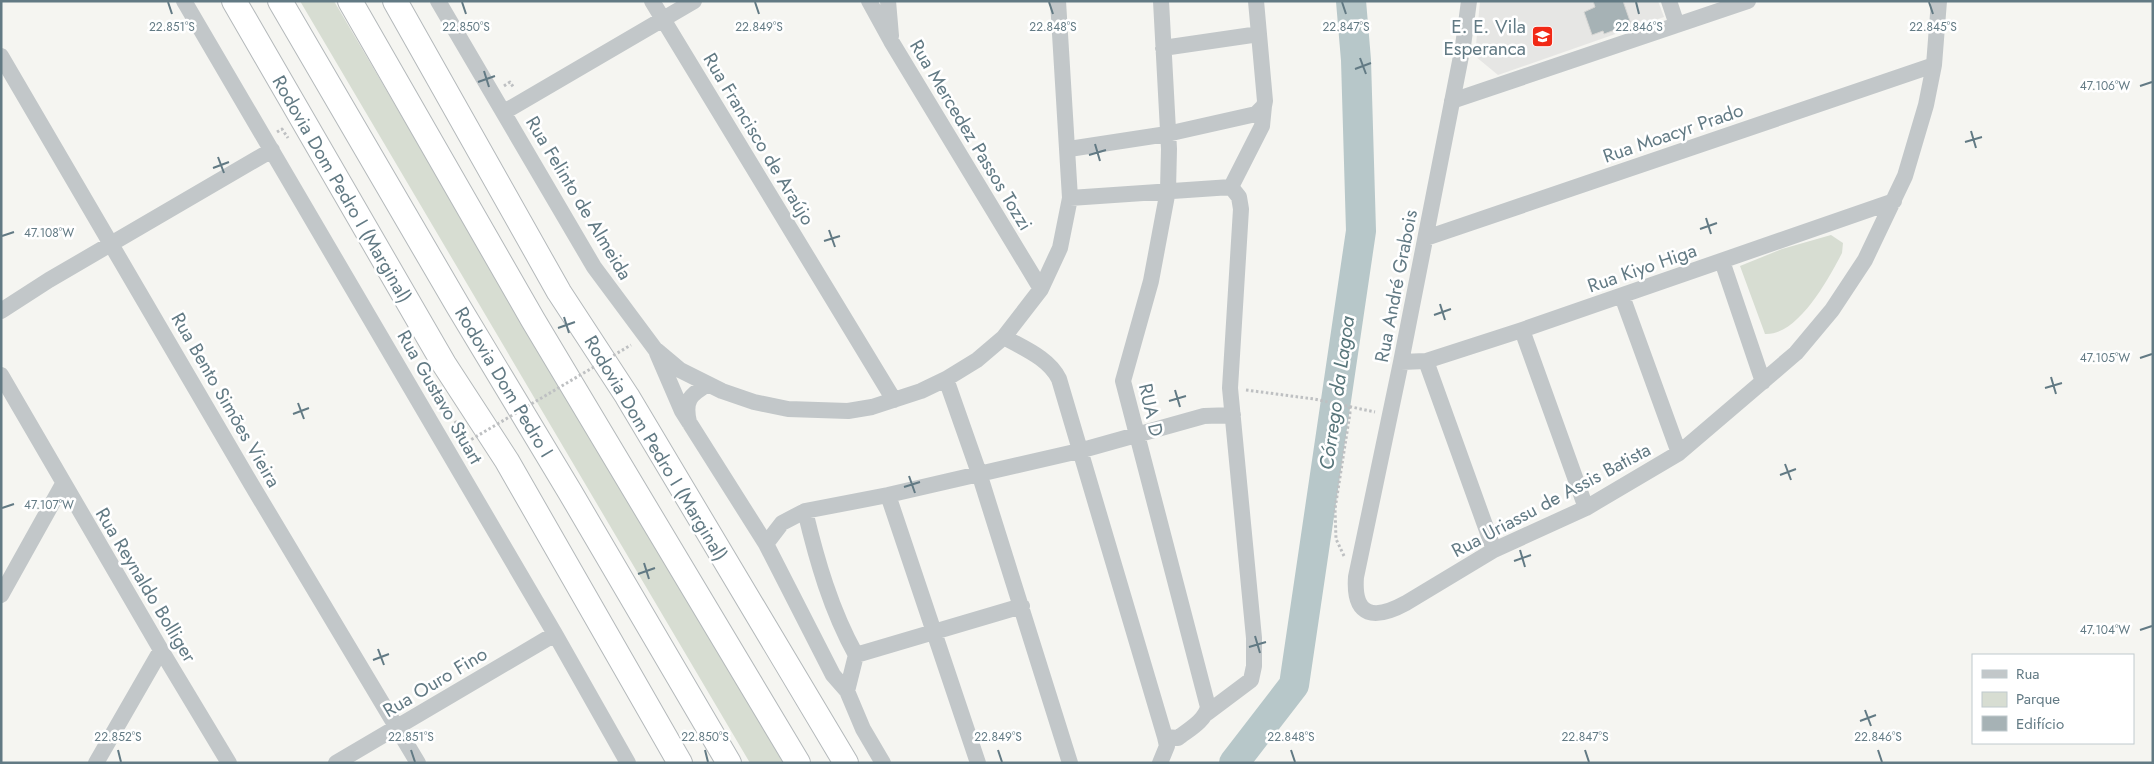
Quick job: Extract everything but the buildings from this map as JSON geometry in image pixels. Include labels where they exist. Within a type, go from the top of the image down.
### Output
[{"type":"highway","name":"Rodovia Dom Pedro I (Marginal)","points":[[234,1],[444,364],[507,461],[680,763]]},
{"type":"highway","name":"Rodovia Dom Pedro I","points":[[280,1],[729,763]]},
{"type":"highway","points":[[350,1],[538,328],[798,763]]},
{"type":"highway","name":"Rodovia Dom Pedro I (Marginal)","points":[[395,1],[559,292],[627,396],[846,763]]},
{"type":"street","name":"Rua Gustavo Stuart","points":[[184,1],[555,634],[628,763]]},
{"type":"street","name":"Rua Felinto de Almeida","points":[[438,1],[594,267],[655,349],[680,370],[708,384],[754,402],[788,409],[848,411],[894,400],[946,379],[977,360],[1004,337],[1041,289],[1060,248],[1070,198],[1069,149],[1058,1]]},
{"type":"street","name":"Rua Francisco de Araújo","points":[[652,1],[894,400]]},
{"type":"street","points":[[504,112],[694,1]]},
{"type":"street","name":"Rua Mercedez Passos Tozzi","points":[[869,1],[891,41],[1041,289]]},
{"type":"street","points":[[888,1],[891,41]]},
{"type":"street","name":"RUA D","points":[[1161,1],[1168,190],[1151,281],[1123,381],[1208,708],[1207,713]]},
{"type":"street","points":[[1231,186],[1262,126],[1264,106],[1256,1]]},
{"type":"street","name":"Rua André Grabois","points":[[1356,577],[1426,238],[1463,46],[1469,1]]},
{"type":"street","points":[[1670,1],[1677,25]]},
{"type":"street","points":[[1452,100],[1748,1]]},
{"type":"street","name":"Rua Uriassu de Assis Batista","points":[[1356,577],[1354,593],[1359,604],[1368,612],[1378,614],[1394,610],[1494,550],[1586,508],[1679,453],[1796,353],[1832,310],[1864,260],[1905,176],[1926,105],[1934,65],[1939,1]]},
{"type":"street","points":[[1163,48],[1259,34]]},
{"type":"street","name":"Rua Bento Simões Vieira","points":[[1,56],[250,482],[418,763]]},
{"type":"street","name":"Rua Moacyr Prado","points":[[1426,238],[1934,65]]},
{"type":"street","points":[[1069,149],[1167,134],[1256,114],[1264,106]]},
{"type":"street","points":[[1,311],[112,243],[272,150]]},
{"type":"street","points":[[1070,198],[1231,186]]},
{"type":"street","points":[[1165,737],[1178,738],[1207,713],[1251,680],[1254,666],[1254,638],[1230,388],[1241,209],[1238,197],[1231,186]]},
{"type":"street","name":"Rua Kiyo Higa","points":[[1401,362],[1426,361],[1522,330],[1894,201]]},
{"type":"street","points":[[1722,261],[1763,382]]},
{"type":"street","points":[[1622,296],[1679,453]]},
{"type":"street","points":[[1522,330],[1586,508]]},
{"type":"street","points":[[1004,337],[1054,369],[1165,737],[1167,746],[1160,763]]},
{"type":"street","points":[[655,349],[682,412],[766,544],[833,675],[846,691],[863,729],[883,763]]},
{"type":"street","points":[[1426,361],[1494,550]]},
{"type":"street","name":"Rua Reynaldo Bolliger","points":[[2,378],[229,763]]},
{"type":"street","points":[[946,379],[1022,606],[1070,763]]},
{"type":"street","points":[[690,423],[686,409],[688,403],[692,395],[708,384]]},
{"type":"street","points":[[766,544],[782,523],[805,511],[888,495],[1079,451],[1204,416],[1232,415]]},
{"type":"street","points":[[1,595],[63,484]]},
{"type":"street","points":[[888,495],[978,763]]},
{"type":"street","points":[[805,511],[817,562],[844,634],[856,655],[846,691]]},
{"type":"street","points":[[856,655],[1022,606]]},
{"type":"street","name":"Rua Ouro Fino","points":[[336,763],[555,634]]},
{"type":"street","points":[[96,763],[161,650]]},
{"type":"path","points":[[282,129],[291,141]]},
{"type":"path","points":[[467,442],[631,345]]},
{"type":"path","points":[[1230,388],[1314,399],[1369,409],[1390,417]]},
{"type":"path","points":[[1347,405],[1350,413],[1344,437],[1335,509],[1336,539],[1356,577]]},
{"type":"shaded area","name":"E. E. Vila Esperanca","points":[[1480,1],[1658,1],[1664,17],[1498,75],[1475,56]]},
{"type":"green space","points":[[300,1],[334,1],[784,763],[750,763]]},
{"type":"green space","points":[[1831,235],[1843,243],[1842,253],[1821,290],[1811,304],[1789,326],[1777,332],[1765,334],[1740,266],[1782,249]]},
{"type":"waterway","name":"Córrego da Lagoa","points":[[1234,763],[1294,685],[1361,231],[1356,60],[1351,1]]},
{"type":"place","name":"E. E. Vila Esperanca","points":[[1542,37]]}]
